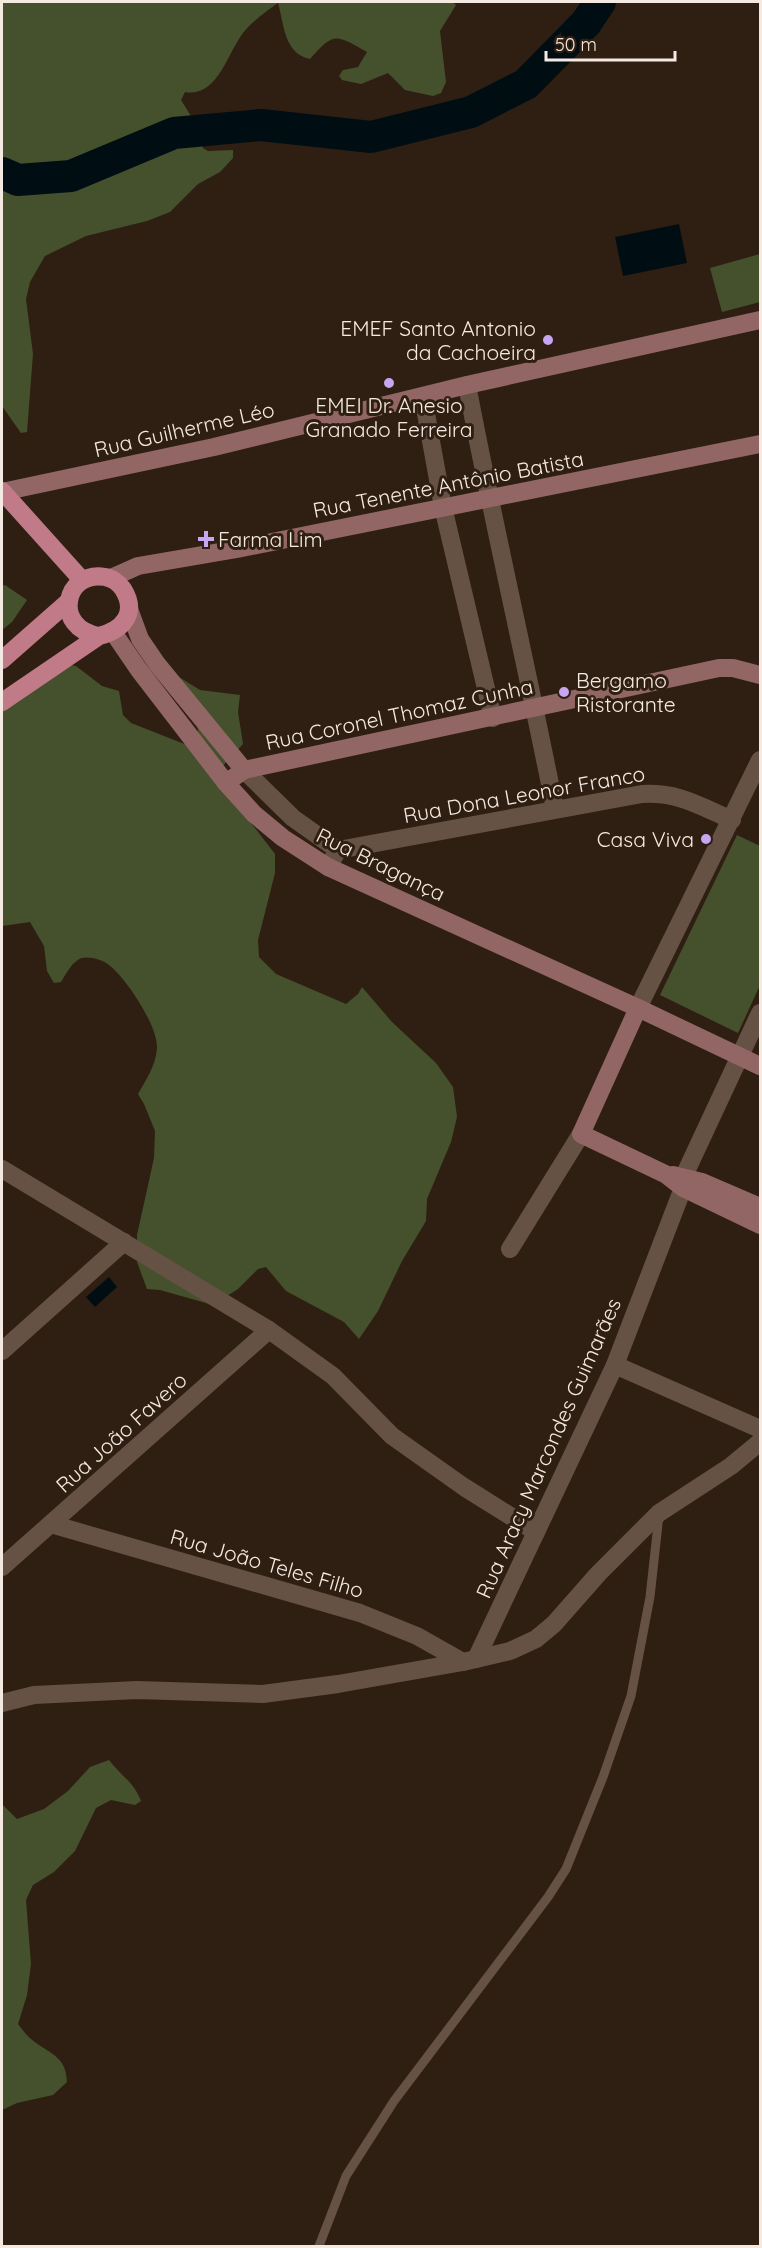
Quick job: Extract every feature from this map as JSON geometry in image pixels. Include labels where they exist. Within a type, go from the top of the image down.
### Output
[{"type":"main road","points":[[2,491],[82,580]]},
{"type":"main road","points":[[2,702],[124,623],[129,609],[128,597],[121,585],[111,578],[96,576],[82,580],[73,590],[69,601],[70,615],[76,626],[86,634],[106,634]]},
{"type":"main road","points":[[2,660],[69,601]]},
{"type":"street","name":"Rua Guilherme Léo","points":[[2,491],[214,447],[467,385],[760,320]]},
{"type":"street","points":[[467,385],[555,808]]},
{"type":"street","points":[[423,397],[443,507],[493,718]]},
{"type":"street","name":"Rua Tenente Antônio Batista","points":[[111,578],[138,566],[237,549],[760,444]]},
{"type":"street","name":"Rua Bragança","points":[[129,609],[140,639],[157,664],[244,770],[293,818],[338,850]]},
{"type":"street","name":"Rua Bragança","points":[[106,634],[138,669],[226,783],[254,814],[302,852],[328,867],[760,1066]]},
{"type":"street","name":"Rua Coronel Thomaz Cunha","points":[[226,783],[244,770],[719,668],[733,668],[760,675]]},
{"type":"street","points":[[510,1249],[581,1134],[638,1008],[760,760]]},
{"type":"street","name":"Rua Dona Leonor Franco","points":[[338,850],[555,808],[642,794],[664,793],[680,797],[732,820]]},
{"type":"street","points":[[328,867],[338,850]]},
{"type":"street","name":"Rua Aracy Marcondes Guimarães","points":[[469,1661],[536,1532],[615,1365],[683,1182],[760,1013]]},
{"type":"street","points":[[581,1134],[683,1182],[760,1225]]},
{"type":"street","points":[[2,1169],[269,1330],[333,1376],[392,1436],[464,1487],[536,1532]]},
{"type":"street","points":[[683,1182],[702,1182],[760,1207]]},
{"type":"street","points":[[2,1351],[124,1242]]},
{"type":"street","name":"Rua João Favero","points":[[2,1567],[269,1330]]},
{"type":"street","points":[[615,1365],[760,1429]]},
{"type":"street","points":[[2,1702],[34,1695],[137,1690],[263,1694],[338,1684],[469,1661],[510,1651],[536,1639],[554,1624],[598,1574],[659,1513],[731,1466],[760,1442]]},
{"type":"street","name":"Rua João Teles Filho","points":[[51,1524],[360,1613],[417,1636],[469,1661]]},
{"type":"lane","points":[[319,2247],[346,2176],[394,2101],[541,1906],[566,1869],[603,1777],[631,1696],[650,1597],[659,1513]]},
{"type":"green space","points":[[2,2],[453,2],[456,5],[440,31],[446,82],[441,93],[433,96],[405,90],[388,73],[361,84],[342,80],[339,76],[343,70],[358,67],[367,52],[341,39],[330,40],[310,59],[301,56],[290,45],[286,37],[278,3],[250,25],[213,82],[196,92],[185,92],[181,100],[194,121],[203,148],[208,151],[233,150],[233,158],[220,172],[198,184],[170,212],[147,221],[86,236],[45,256],[30,282],[26,299],[33,354],[27,432],[21,433],[2,406]]},
{"type":"green space","points":[[760,254],[760,302],[722,312],[710,268]]},
{"type":"green space","points":[[5,585],[27,600],[12,622],[2,630],[2,586]]},
{"type":"green space","points":[[53,662],[76,666],[102,686],[119,691],[123,715],[131,723],[192,747],[199,741],[197,721],[166,669],[200,690],[240,695],[238,712],[243,744],[219,770],[217,779],[275,854],[275,873],[258,940],[259,957],[276,974],[346,1004],[358,994],[362,987],[392,1022],[436,1063],[453,1087],[457,1117],[451,1142],[427,1199],[426,1221],[402,1261],[378,1311],[359,1339],[344,1322],[286,1291],[266,1267],[258,1269],[238,1289],[213,1305],[160,1290],[147,1289],[137,1262],[137,1235],[154,1158],[155,1131],[138,1094],[155,1060],[157,1048],[147,1015],[124,980],[106,963],[92,958],[82,958],[72,965],[61,982],[54,983],[47,971],[44,946],[30,922],[2,926],[2,696]]},
{"type":"green space","points":[[737,835],[760,846],[760,985],[738,1033],[660,995]]},
{"type":"green space","points":[[109,1760],[131,1784],[141,1801],[135,1805],[111,1800],[96,1808],[75,1851],[54,1872],[33,1885],[26,1900],[31,1964],[27,1995],[18,2024],[29,2037],[60,2060],[67,2082],[53,2095],[17,2103],[2,2110],[2,1804],[17,1819],[44,1809],[68,1791],[90,1767]]},
{"type":"shaded area","points":[[679,224],[687,263],[623,276],[615,237]]},
{"type":"shaded area","points":[[109,1277],[117,1287],[95,1307],[86,1297]]},
{"type":"waterway","points":[[2,173],[18,180],[71,176],[174,133],[261,125],[371,137],[471,112],[526,84],[586,23],[600,2]]},
{"type":"place","name":"EMEF Santo Antonio da Cachoeira","points":[[548,340]]},
{"type":"place","name":"EMEI Dr. Anesio Granado Ferreira","points":[[389,383]]},
{"type":"place","name":"Farma Lim","points":[[206,539]]},
{"type":"place","name":"Bergamo Ristorante","points":[[564,692]]},
{"type":"place","name":"Casa Viva","points":[[706,839]]}]
